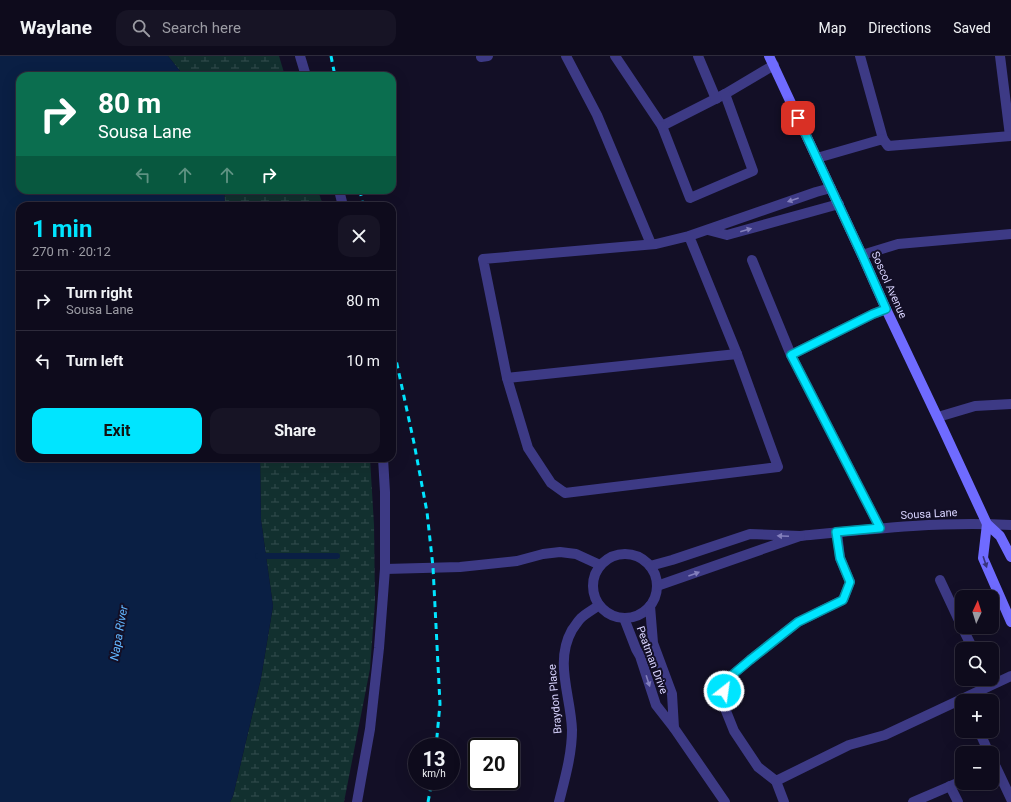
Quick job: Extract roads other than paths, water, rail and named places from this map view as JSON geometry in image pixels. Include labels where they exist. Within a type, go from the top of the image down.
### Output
[{"type":"main road","name":"Soscol Avenue","points":[[771,61],[987,524],[1000,536],[1011,558]]},
{"type":"main road","points":[[987,524],[983,558],[1011,622]]},
{"type":"street","points":[[300,56],[305,72]]},
{"type":"street","points":[[566,56],[597,115],[651,244]]},
{"type":"street","points":[[615,56],[662,126],[690,198],[753,171],[721,96],[698,56]]},
{"type":"street","points":[[860,56],[883,139],[888,146],[1010,136],[1000,56]]},
{"type":"street","points":[[662,126],[721,96],[771,61]]},
{"type":"street","points":[[817,158],[883,139]]},
{"type":"street","points":[[689,236],[737,354],[778,467],[565,493],[551,483],[528,448],[507,378],[483,259],[651,244],[689,236],[831,188]]},
{"type":"street","points":[[708,230],[727,235],[839,204]]},
{"type":"street","points":[[862,255],[898,244],[1011,234]]},
{"type":"street","points":[[752,260],[791,355],[880,528]]},
{"type":"street","points":[[791,355],[886,309]]},
{"type":"street","points":[[507,378],[737,354]]},
{"type":"street","points":[[938,417],[975,406],[1011,404]]},
{"type":"street","points":[[357,802],[370,729],[379,648],[385,569],[385,492],[383,462]]},
{"type":"street","name":"Sousa Lane","points":[[650,566],[750,534],[800,536],[880,528],[943,524],[1011,525]]},
{"type":"street","points":[[784,802],[776,781],[758,767],[734,731],[722,700],[725,681],[798,622],[843,600],[850,582],[840,558],[836,532]]},
{"type":"street","name":"Sousa Lane","points":[[657,586],[800,536]]},
{"type":"street","points":[[385,569],[460,566],[517,561],[544,554],[560,552],[576,554],[600,566]]},
{"type":"street","points":[[615,555],[634,555],[643,559],[650,566],[655,575],[657,586],[655,597],[650,606],[632,618],[624,618],[610,615],[599,605],[593,593],[593,578],[600,566],[607,559],[615,555]]},
{"type":"street","points":[[940,580],[955,612]]},
{"type":"street","name":"Braydon Place","points":[[559,802],[570,755],[572,731],[571,714],[563,664],[565,652],[569,636],[576,624],[581,618],[599,605]]},
{"type":"street","name":"Peatman Drive","points":[[650,606],[653,643],[672,694],[674,728]]},
{"type":"street","name":"Peatman Drive","points":[[624,618],[640,656],[656,705],[674,728],[725,802]]},
{"type":"street","points":[[999,679],[1011,676]]},
{"type":"street","points":[[972,694],[983,686]]},
{"type":"street","points":[[776,781],[849,746],[885,735],[955,704]]},
{"type":"street","points":[[999,776],[1011,799]]},
{"type":"street","points":[[913,802],[955,784]]},
{"type":"street","points":[[950,786],[958,802]]},
{"type":"water","name":"Napa River","points":[[0,56],[168,56],[181,72],[16,72],[16,194],[224,194],[225,202],[16,202],[16,462],[260,462],[261,520],[273,606],[261,678],[233,796],[230,802],[0,802]]},
{"type":"waterway","points":[[258,556],[337,556]]},
{"type":"railway","points":[[331,56],[334,72]]},
{"type":"railway","points":[[361,194],[362,202]]},
{"type":"railway","points":[[396,360],[427,512],[433,567],[440,704],[437,738]]},
{"type":"railway","points":[[428,802],[430,790]]}]
